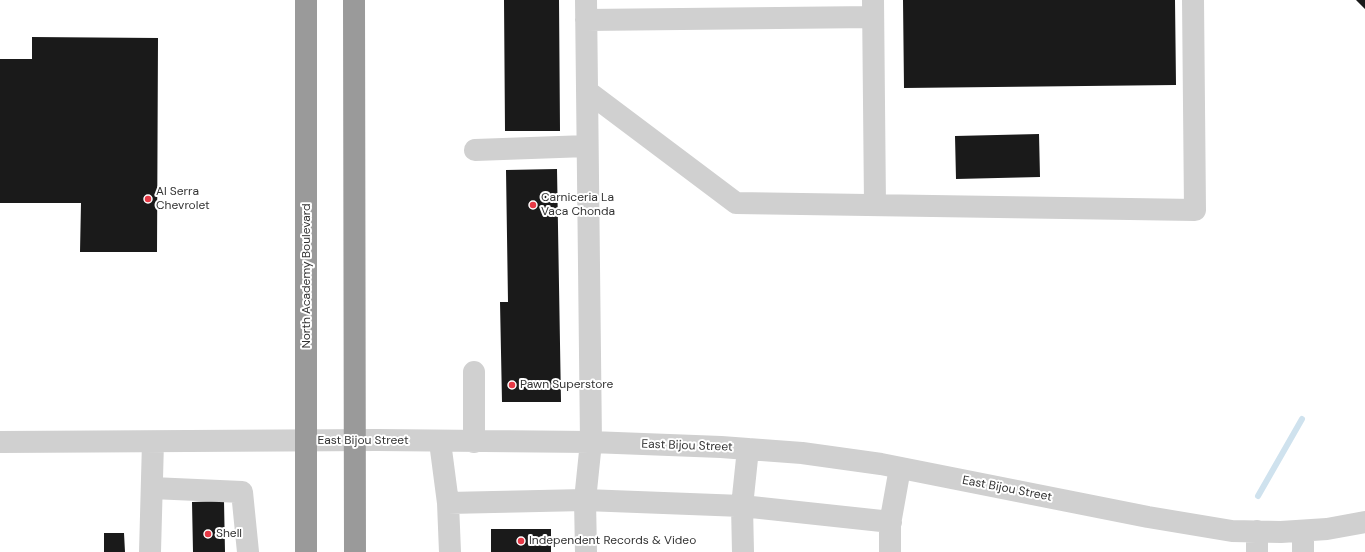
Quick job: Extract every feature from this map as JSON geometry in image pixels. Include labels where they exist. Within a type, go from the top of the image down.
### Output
[{"type":"highway","name":"North Academy Boulevard","points":[[306,0],[306,552]]},
{"type":"highway","points":[[354,0],[355,552]]},
{"type":"street","points":[[587,91],[736,203],[1195,210],[1193,0]]},
{"type":"street","points":[[586,552],[585,500],[591,442],[586,10],[873,8],[875,205]]},
{"type":"street","points":[[475,150],[587,146]]},
{"type":"street","points":[[474,372],[474,442]]},
{"type":"street","name":"East Bijou Street","points":[[0,442],[591,442],[748,448],[802,452],[900,468],[1148,517],[1232,531],[1257,542],[1281,532],[1327,529],[1365,522]]},
{"type":"street","points":[[150,552],[153,442]]},
{"type":"street","points":[[440,442],[448,503],[450,552]]},
{"type":"street","points":[[743,552],[742,506],[748,448]]},
{"type":"street","points":[[890,552],[891,522],[900,468]]},
{"type":"street","points":[[152,488],[242,492],[248,552]]},
{"type":"street","points":[[448,503],[585,500],[742,506],[891,522]]},
{"type":"street","points":[[1303,531],[1303,552]]},
{"type":"building","points":[[504,0],[559,0],[560,131],[505,131]]},
{"type":"building","points":[[903,0],[1175,0],[1176,85],[904,88]]},
{"type":"building","points":[[1356,0],[1365,0],[1365,9]]},
{"type":"building","points":[[32,37],[158,38],[157,252],[80,252],[81,203],[0,203],[0,59],[32,59]]},
{"type":"building","points":[[1039,134],[1040,177],[956,179],[955,136]]},
{"type":"building","points":[[557,169],[561,402],[502,402],[500,302],[508,302],[506,170]]},
{"type":"building","points":[[224,501],[225,552],[193,552],[192,502]]},
{"type":"building","name":"Independent Records & Video","points":[[491,529],[551,529],[551,552],[491,552]]},
{"type":"building","points":[[104,533],[124,533],[125,552],[104,552]]},
{"type":"waterway","points":[[1258,496],[1302,419]]},
{"type":"place","name":"Al Serra Chevrolet","points":[[148,199]]},
{"type":"place","name":"Carniceria La Vaca Chonda","points":[[533,205]]},
{"type":"place","name":"Pawn Superstore","points":[[512,385]]},
{"type":"place","name":"Shell","points":[[208,534]]},
{"type":"place","name":"Independent Records & Video","points":[[521,541]]}]
